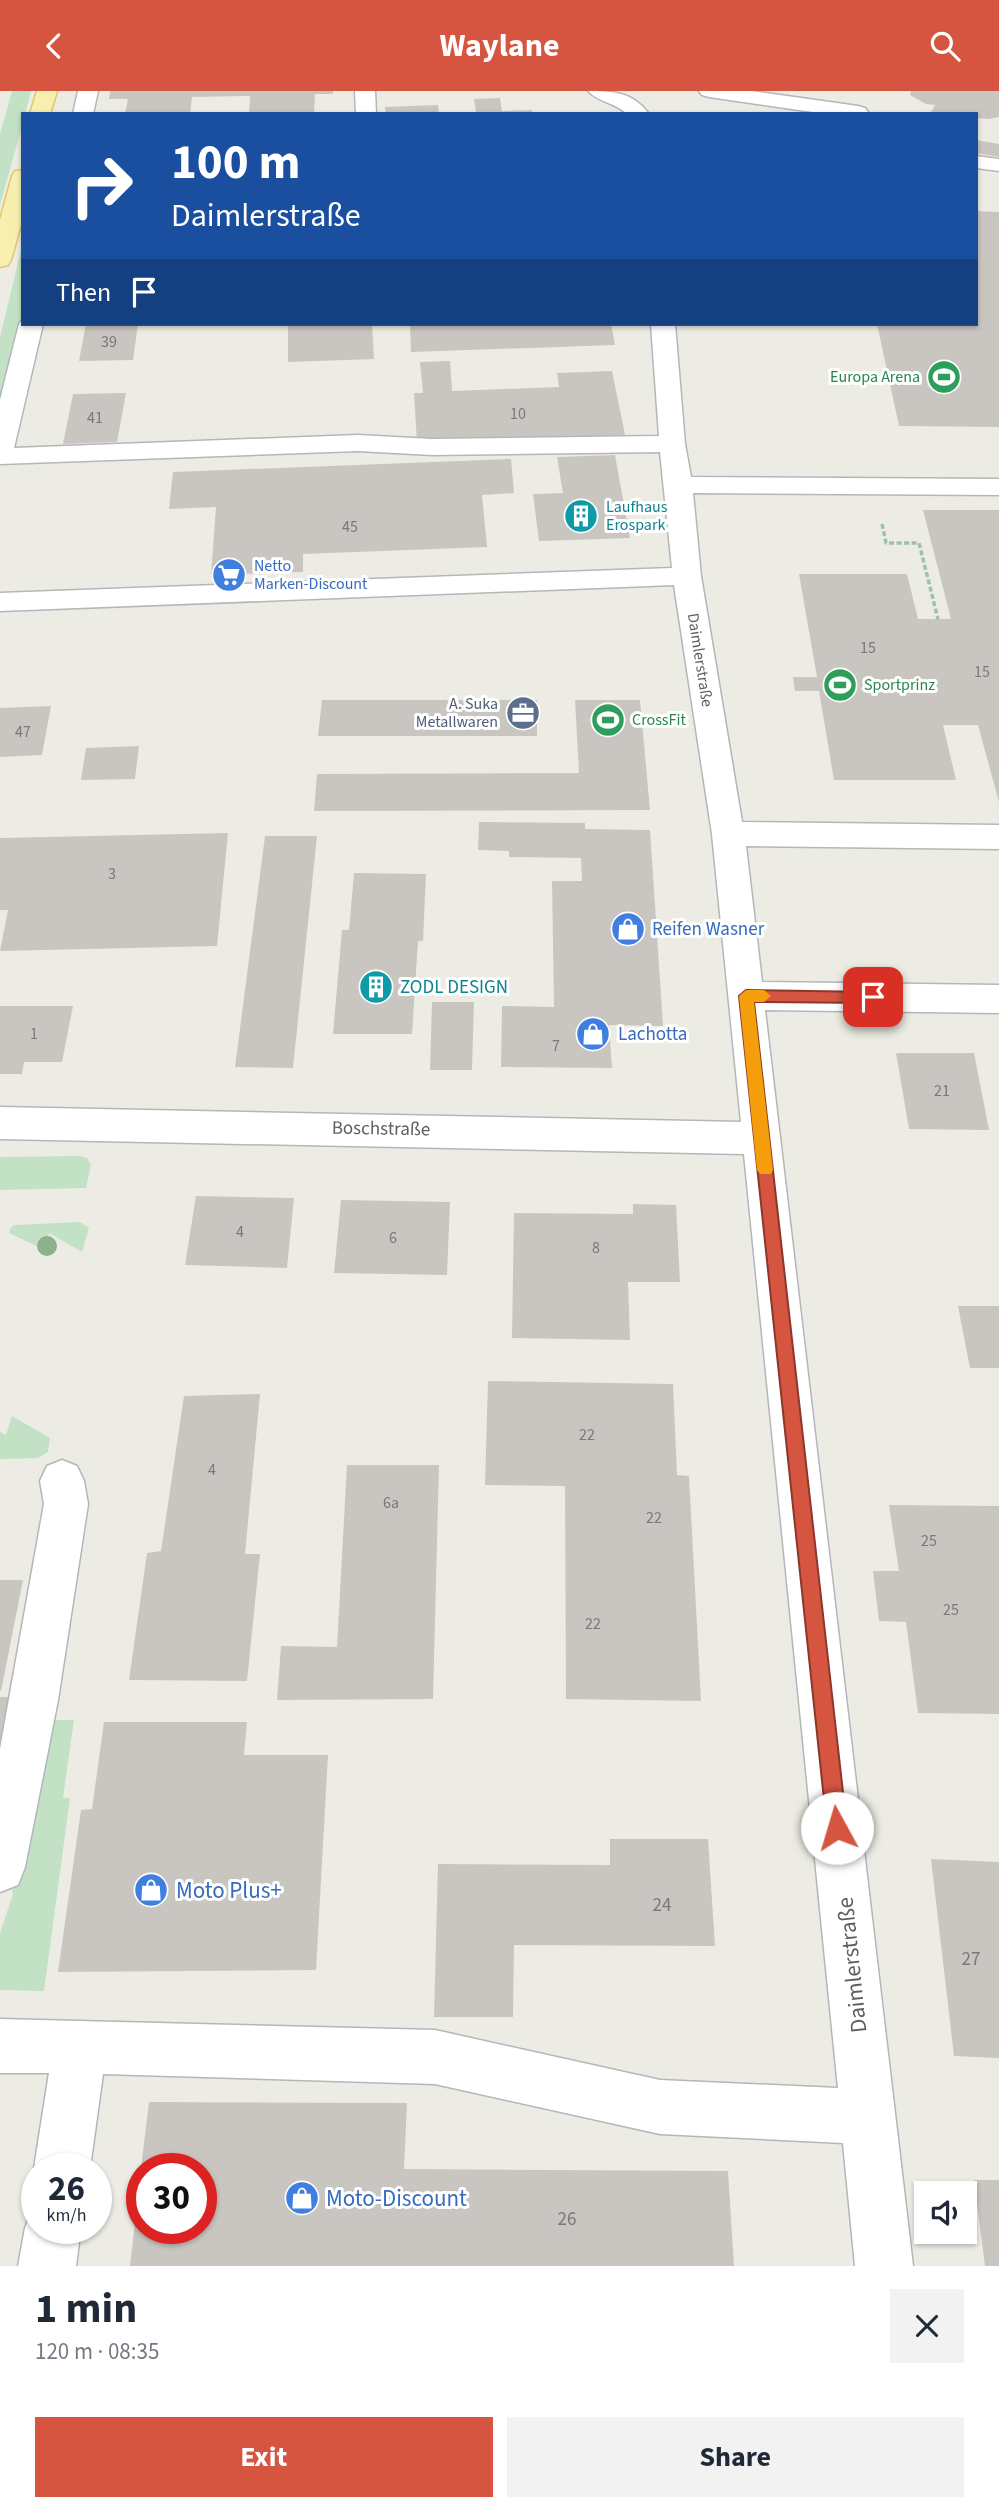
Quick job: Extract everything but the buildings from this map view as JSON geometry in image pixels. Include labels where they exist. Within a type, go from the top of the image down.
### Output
[{"type":"main road","points":[[41,112],[47,91]]},
{"type":"main road","points":[[0,260],[21,183]]},
{"type":"street","points":[[83,112],[88,91]]},
{"type":"street","points":[[365,91],[366,112]]},
{"type":"street","points":[[709,91],[858,112]]},
{"type":"street","points":[[611,92],[641,112]]},
{"type":"street","points":[[978,162],[999,165]]},
{"type":"street","points":[[32,326],[0,455],[358,443],[432,447],[672,444]]},
{"type":"street","name":"Daimlerstraße","points":[[663,326],[672,444],[679,485],[687,576],[729,834],[884,2266]]},
{"type":"street","points":[[679,485],[999,487]]},
{"type":"street","points":[[0,602],[687,576]]},
{"type":"street","points":[[729,834],[999,837]]},
{"type":"street","points":[[746,996],[999,999]]},
{"type":"street","name":"Boschstraße","points":[[0,1123],[762,1137]]},
{"type":"street","points":[[0,1867],[34,1700],[64,1517],[66,1504],[62,1481]]},
{"type":"street","points":[[0,2046],[435,2057],[660,2107],[868,2117]]},
{"type":"street","points":[[64,2153],[80,2047]]},
{"type":"street","points":[[47,2266],[50,2244]]},
{"type":"path","points":[[882,526],[886,543],[919,543],[937,619]]},
{"type":"green space","points":[[12,91],[31,91],[26,112],[21,112],[21,130],[0,205],[0,134]]},
{"type":"green space","points":[[21,250],[21,326],[0,415],[0,337]]},
{"type":"green space","points":[[0,1157],[87,1158],[91,1165],[86,1188],[0,1190]]},
{"type":"green space","points":[[80,1222],[89,1228],[82,1252],[49,1233],[45,1250],[9,1233],[15,1225]]},
{"type":"green space","points":[[12,1416],[50,1438],[48,1452],[38,1458],[0,1459],[0,1432],[6,1435]]},
{"type":"green space","points":[[38,1720],[74,1720],[63,1798],[70,1798],[44,1991],[0,1990],[0,1933],[13,1894],[11,1882]]},
{"type":"slow traffic","points":[[764,996],[746,996],[765,1170]]},
{"type":"place","name":"Europa Arena","points":[[944,377]]},
{"type":"place","name":"Laufhaus Erospark","points":[[581,516]]},
{"type":"place","name":"Netto Marken-Discount","points":[[229,575]]},
{"type":"place","name":"Sportprinz","points":[[840,685]]},
{"type":"place","name":"A. Suka Metallwaren","points":[[523,713]]},
{"type":"place","name":"CrossFit","points":[[608,720]]},
{"type":"place","name":"Reifen Wasner","points":[[628,929]]},
{"type":"place","name":"ZODL DESIGN","points":[[376,987]]},
{"type":"place","name":"Lachotta","points":[[593,1034]]},
{"type":"place","name":"Moto Plus+","points":[[151,1890]]},
{"type":"place","name":"Moto-Discount","points":[[302,2198]]},
{"type":"route","points":[[837,1828],[746,996],[873,997]]}]
